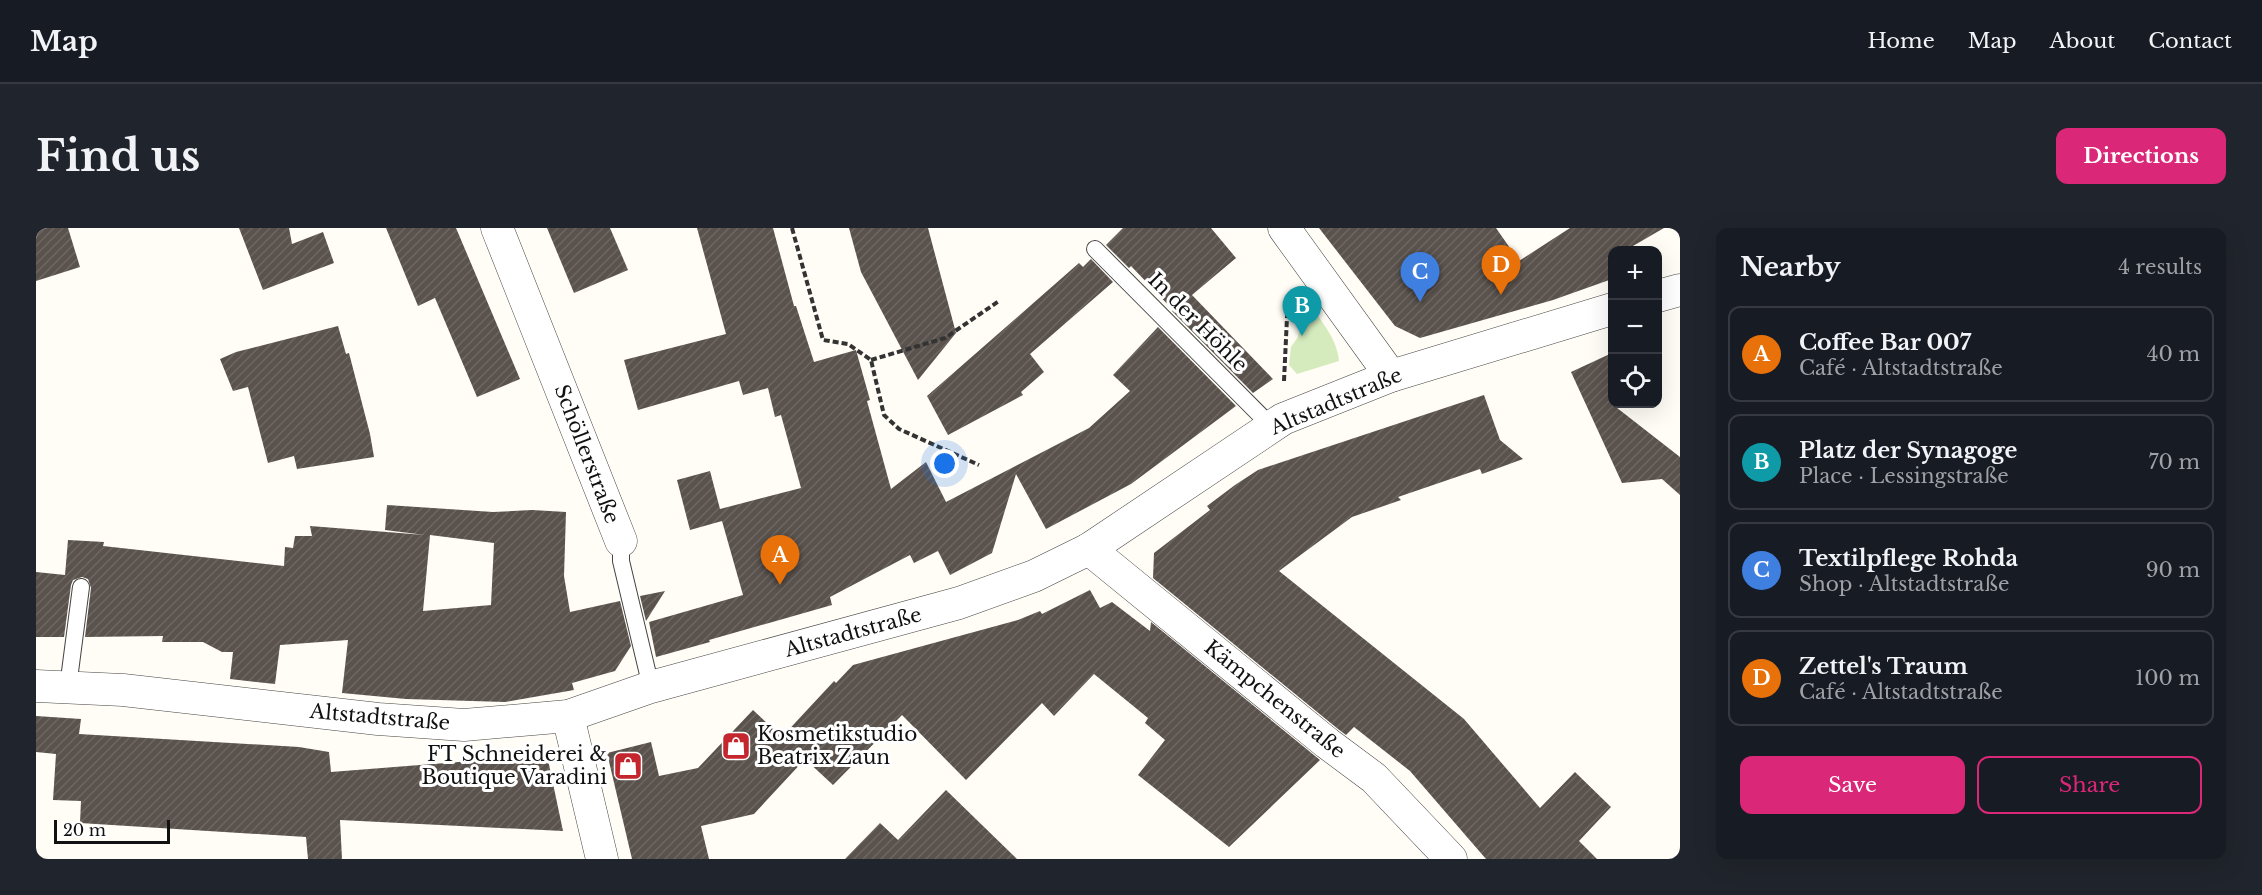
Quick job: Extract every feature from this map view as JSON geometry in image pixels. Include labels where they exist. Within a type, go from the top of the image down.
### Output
[{"type":"street","name":"Schöllerstraße","points":[[498,228],[621,541]]},
{"type":"street","points":[[1284,228],[1391,376]]},
{"type":"street","points":[[1662,295],[1680,290]]},
{"type":"street","name":"Altstadtstraße","points":[[36,686],[195,698],[378,719],[464,725],[568,716],[651,687],[959,603],[1034,576],[1089,549],[1277,422],[1391,376],[1608,310]]},
{"type":"street","name":"Kämpchenstraße","points":[[1089,549],[1327,743],[1374,778],[1451,859]]},
{"type":"street","points":[[568,716],[602,859]]},
{"type":"lane","name":"In der Höhle","points":[[1095,249],[1277,422]]},
{"type":"lane","name":"Schöllerstraße","points":[[621,541],[621,561],[651,687]]},
{"type":"lane","points":[[68,687],[81,587]]},
{"type":"path","points":[[792,228],[823,340],[848,344],[871,360],[884,415],[899,429],[979,465]]},
{"type":"path","points":[[1277,422],[1289,286],[1308,260]]},
{"type":"path","points":[[871,360],[945,338],[999,301]]},
{"type":"green space","points":[[1299,294],[1303,296],[1330,335],[1339,361],[1297,374],[1289,365],[1291,347],[1298,337],[1300,326],[1295,316]]},
{"type":"building","points":[[36,228],[68,228],[80,267],[36,281]]},
{"type":"building","points":[[239,228],[289,228],[292,244],[323,232],[334,263],[263,290]]},
{"type":"building","points":[[386,228],[456,228],[520,379],[477,397],[435,298],[418,306]]},
{"type":"building","points":[[547,228],[610,228],[628,270],[574,293]]},
{"type":"building","points":[[697,228],[773,228],[794,306],[796,306],[814,362],[856,350],[891,489],[926,462],[946,502],[1089,428],[1130,391],[1113,375],[1158,327],[1236,406],[1131,484],[1046,529],[1016,474],[992,553],[950,575],[938,551],[914,563],[910,555],[830,597],[832,605],[656,657],[649,622],[743,595],[722,521],[690,530],[677,480],[710,471],[720,509],[801,488],[781,415],[775,417],[768,388],[743,395],[739,381],[638,410],[624,360],[726,334]]},
{"type":"building","points":[[849,228],[928,228],[956,333],[918,380],[861,272]]},
{"type":"building","points":[[1123,228],[1211,228],[1236,258],[1192,295],[1273,379],[1253,393],[1131,266],[1129,268],[1106,245]]},
{"type":"building","points":[[1319,228],[1496,228],[1519,261],[1570,228],[1664,228],[1633,246],[1608,246],[1608,280],[1553,300],[1420,338],[1395,326]]},
{"type":"building","points":[[1091,259],[1113,282],[1030,354],[1044,372],[1021,392],[1023,395],[948,435],[927,396],[1079,263],[1083,267]]},
{"type":"building","points":[[338,326],[346,354],[349,353],[374,457],[297,469],[294,456],[268,463],[248,387],[233,391],[220,359],[236,352]]},
{"type":"building","points":[[1608,355],[1608,408],[1617,408],[1680,457],[1680,495],[1662,479],[1622,483],[1571,372]]},
{"type":"building","points":[[1484,395],[1500,440],[1523,459],[1482,474],[1480,469],[1398,497],[1401,500],[1352,517],[1279,571],[1464,719],[1540,808],[1575,772],[1611,807],[1579,841],[1597,859],[1486,859],[1410,771],[1354,727],[1346,735],[1338,729],[1153,578],[1154,553],[1210,510],[1207,506],[1258,470]]},
{"type":"building","points":[[387,505],[493,512],[532,510],[566,512],[564,576],[570,612],[620,601],[631,646],[615,671],[572,683],[574,690],[505,702],[406,699],[342,693],[348,640],[280,645],[275,684],[230,679],[233,652],[222,652],[203,642],[162,642],[163,636],[85,637],[91,588],[88,579],[82,577],[73,580],[71,585],[64,637],[36,637],[36,572],[65,575],[68,540],[104,542],[103,546],[284,566],[285,547],[293,548],[295,536],[312,536],[310,526],[425,535],[385,530]],"holes":[[[430,535],[494,543],[491,605],[423,611]]]},
{"type":"building","points":[[1090,590],[1100,608],[1112,602],[1150,631],[1151,622],[1320,760],[1229,847],[1138,775],[1165,740],[1145,723],[1148,718],[1094,674],[1054,716],[1042,703],[966,780],[902,715],[833,785],[805,759],[754,814],[701,826],[709,859],[632,859],[607,753],[651,742],[659,776],[698,768],[753,710],[782,737],[834,681],[836,683],[853,665],[1018,620],[1040,611],[1042,614]]},
{"type":"building","points":[[665,591],[646,621],[640,596]]},
{"type":"building","points":[[36,716],[81,719],[79,734],[299,747],[329,752],[331,772],[547,755],[563,831],[340,820],[342,859],[308,859],[306,837],[80,823],[81,801],[53,800],[56,754],[36,752]]},
{"type":"building","points":[[946,790],[1017,859],[845,859],[880,823],[898,840]]},
{"type":"place","name":"Zettel's Traum","points":[[1501,295]]},
{"type":"place","name":"Textilpflege Rohda","points":[[1420,302]]},
{"type":"place","name":"Platz der Synagoge","points":[[1302,336]]},
{"type":"place","name":"Coffee Bar 007","points":[[780,585]]},
{"type":"place","name":"Kosmetikstudio Beatrix Zaun","points":[[736,746]]},
{"type":"place","name":"FT Schneiderei & Boutique Varadini","points":[[628,766]]}]
